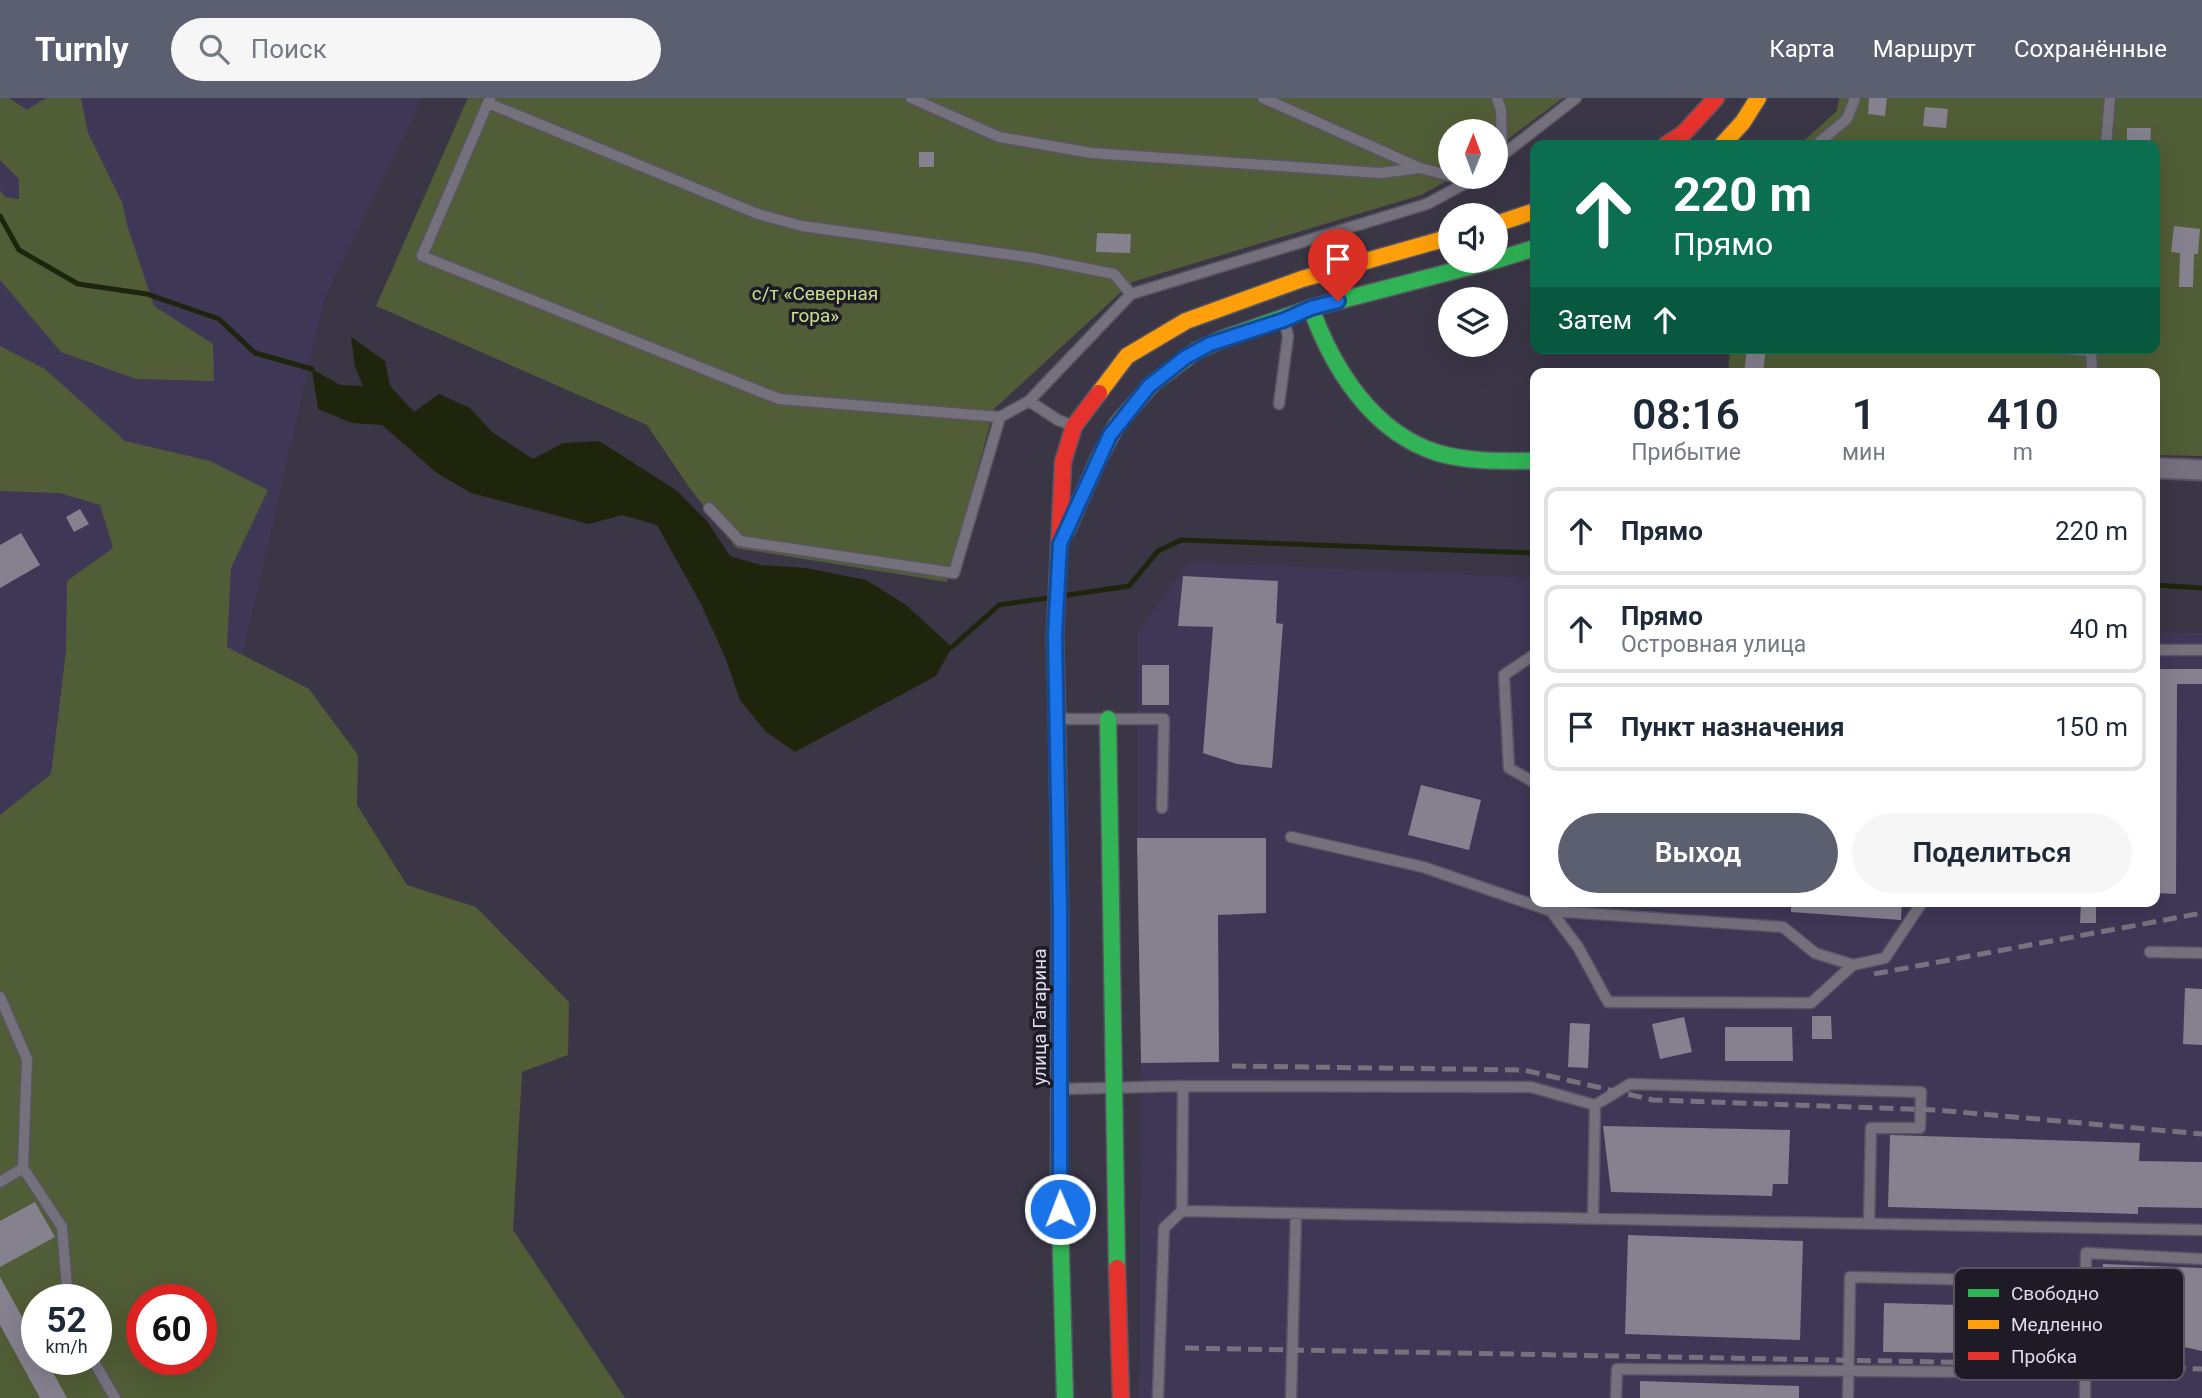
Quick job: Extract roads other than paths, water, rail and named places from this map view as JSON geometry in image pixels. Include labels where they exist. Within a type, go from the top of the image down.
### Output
[{"type":"main road","points":[[1673,140],[1684,133],[1716,98]]},
{"type":"main road","points":[[1727,140],[1743,122],[1758,98]]},
{"type":"main road","points":[[1508,220],[1530,213]]},
{"type":"main road","points":[[1074,426],[1127,356],[1186,321],[1302,279],[1438,241]]},
{"type":"main road","points":[[1508,256],[1530,249]]},
{"type":"main road","points":[[1060,544],[1110,435],[1149,386],[1186,357],[1210,344],[1284,320],[1311,308],[1444,273]]},
{"type":"main road","points":[[1311,308],[1316,325],[1339,370],[1373,413],[1405,441],[1438,453],[1499,461],[1530,461]]},
{"type":"main road","name":"улица Гагарина","points":[[1065,1398],[1059,1182],[1060,912],[1055,635],[1063,462],[1074,426]]},
{"type":"main road","points":[[1108,719],[1121,1398]]},
{"type":"street","points":[[2160,468],[2202,470]]},
{"type":"lane","points":[[911,98],[999,136],[1092,153],[1380,173],[1420,168]]},
{"type":"lane","points":[[1263,98],[1420,168],[1438,172]]},
{"type":"lane","points":[[1497,98],[1501,119]]},
{"type":"lane","points":[[1508,151],[1576,98]]},
{"type":"lane","points":[[1822,140],[1847,119],[1855,98]]},
{"type":"lane","points":[[2106,140],[2110,98]]},
{"type":"lane","points":[[1131,294],[1114,274],[1034,258],[802,226],[758,214],[489,100],[422,256],[779,399],[1000,417],[1029,401],[1131,294],[1427,204],[1455,189]]},
{"type":"lane","points":[[1279,404],[1288,336],[1284,320]]},
{"type":"lane","points":[[1029,401],[1058,420],[1074,426]]},
{"type":"lane","points":[[709,508],[740,541],[954,573],[1000,417]]},
{"type":"lane","points":[[2160,650],[2202,650]]},
{"type":"lane","points":[[1530,657],[1504,675],[1509,768],[1530,780]]},
{"type":"lane","points":[[1056,719],[1164,719],[1162,808]]},
{"type":"lane","points":[[1291,837],[1423,867],[1530,900]]},
{"type":"lane","points":[[1552,907],[1578,947],[1608,1002],[1811,1003],[1853,965],[1885,958],[1919,907]]},
{"type":"lane","points":[[1562,907],[1783,927],[1815,953],[1853,965]]},
{"type":"lane","points":[[2150,952],[2202,953]]},
{"type":"lane","points":[[0,997],[27,1059],[23,1168],[62,1227],[67,1284]]},
{"type":"lane","points":[[1059,1089],[1183,1086],[1531,1087],[1595,1105],[1630,1084],[1921,1092],[1920,1128],[1871,1128],[1869,1223]]},
{"type":"lane","points":[[1182,1211],[1183,1086]]},
{"type":"lane","points":[[1593,1218],[1595,1105]]},
{"type":"lane","points":[[0,1182],[23,1168]]},
{"type":"lane","points":[[1158,1397],[1164,1228],[1182,1211],[2202,1230]]},
{"type":"lane","points":[[1291,1398],[1296,1213]]},
{"type":"lane","points":[[2086,1268],[2086,1253],[2202,1259]]},
{"type":"lane","points":[[1848,1398],[1850,1277],[1954,1279]]},
{"type":"lane","points":[[1616,1398],[1616,1369],[1954,1372]]},
{"type":"lane","points":[[102,1375],[115,1398]]},
{"type":"lane","points":[[2085,1380],[2085,1398]]},
{"type":"waterway","points":[[0,216],[19,250],[78,284],[147,294],[219,319],[255,353],[312,369]]},
{"type":"waterway","points":[[1068,595],[1129,586],[1158,551],[1181,540],[1530,553]]},
{"type":"waterway","points":[[2160,585],[2202,588]]},
{"type":"waterway","points":[[952,647],[999,605],[1048,598]]},
{"type":"railway","points":[[1874,974],[2202,913]]},
{"type":"railway","points":[[1232,1066],[1524,1070],[1653,1100],[1937,1110],[2202,1134]]},
{"type":"railway","points":[[1185,1348],[1954,1362]]},
{"type":"railway","points":[[2184,1368],[2202,1369]]},
{"type":"park label","name":"с/т «Северная гора»","points":[[815,304]]}]
